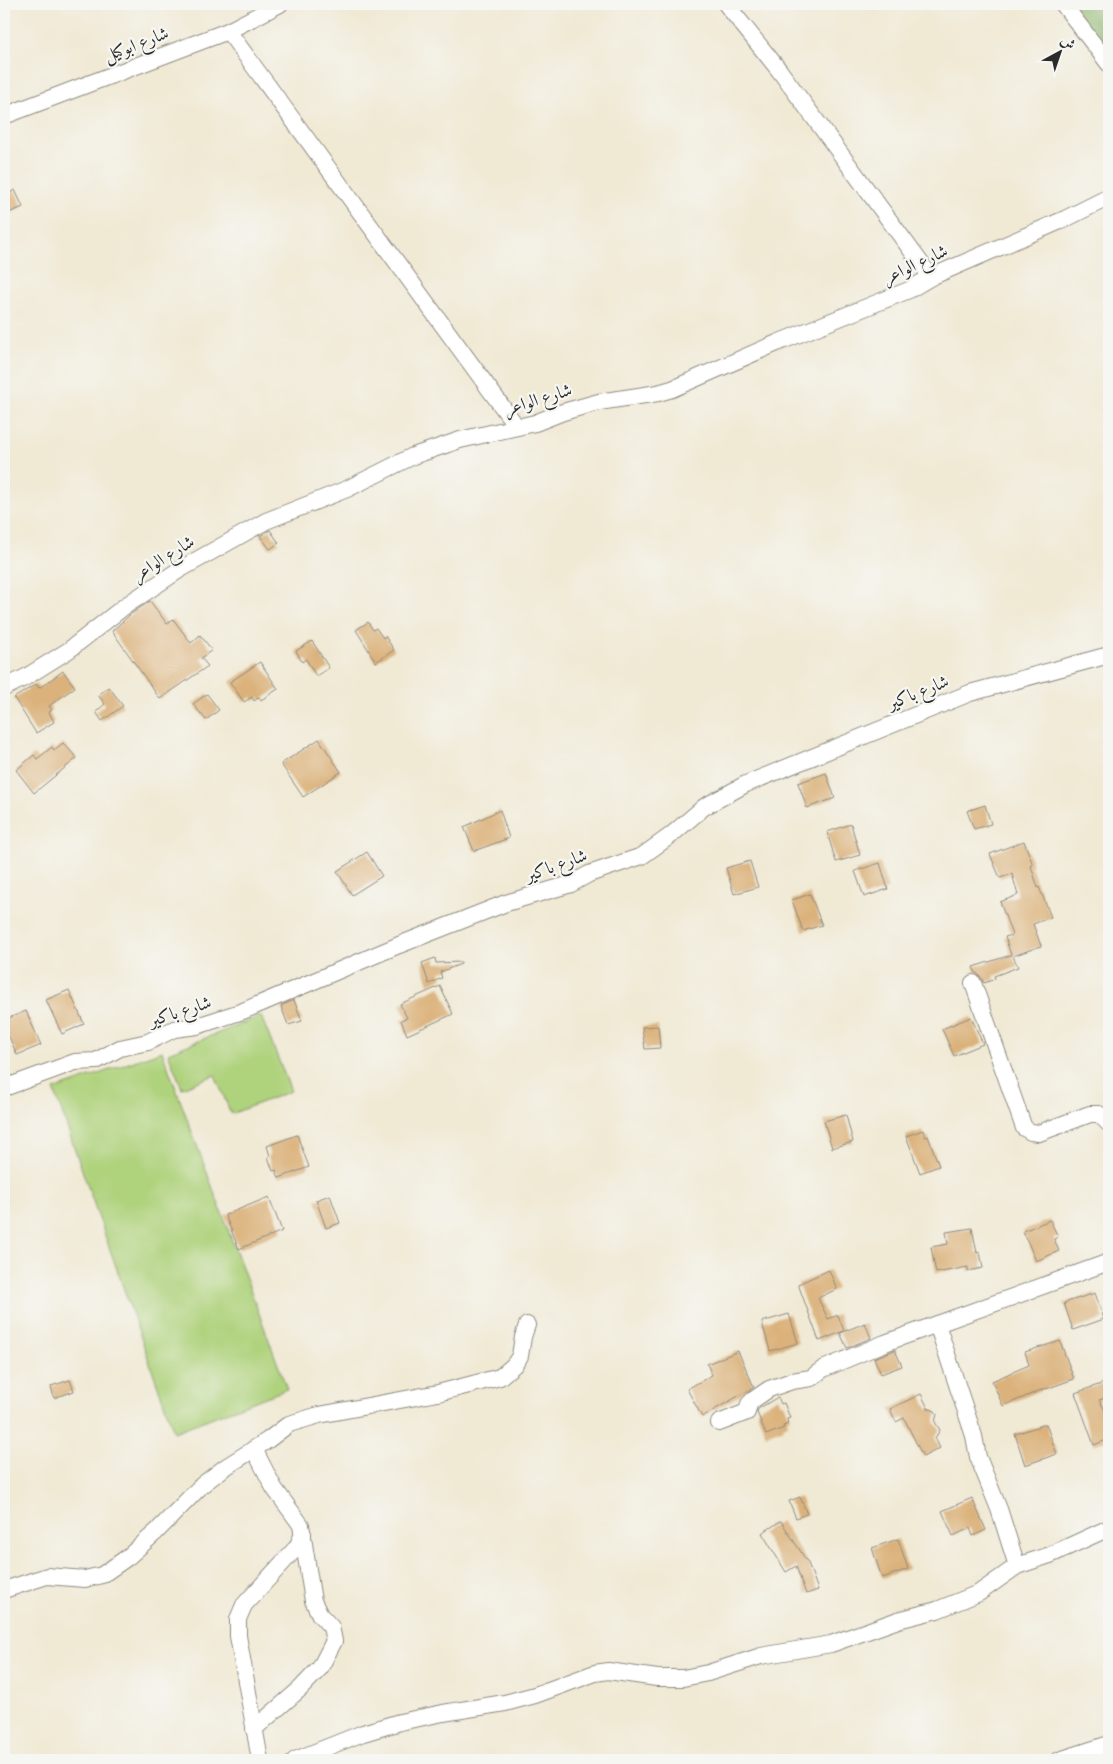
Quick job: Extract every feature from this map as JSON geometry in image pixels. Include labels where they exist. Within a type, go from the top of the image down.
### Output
[{"type":"street","name":"شارع ابوكيل","points":[[4,116],[228,31],[280,4]]},
{"type":"street","points":[[726,4],[779,70],[932,278]]},
{"type":"street","points":[[1063,4],[1109,64]]},
{"type":"street","points":[[228,31],[517,427]]},
{"type":"street","name":"شارع الواعر","points":[[4,688],[26,677],[69,650],[125,606],[179,570],[266,521],[347,489],[413,456],[460,440],[535,423],[563,412],[599,402],[672,389],[777,343],[909,290],[1066,219],[1109,197]]},
{"type":"street","name":"شارع باكير","points":[[4,1088],[75,1062],[96,1061],[120,1048],[148,1042],[174,1030],[198,1026],[244,1011],[415,938],[506,903],[571,884],[589,874],[642,856],[670,836],[704,807],[746,784],[970,693],[1109,655]]},
{"type":"street","points":[[973,983],[1024,1128],[1031,1132],[1039,1133],[1090,1114],[1098,1114],[1109,1124]]},
{"type":"street","points":[[4,1083],[75,1062]]},
{"type":"street","points":[[720,1423],[747,1412],[748,1404],[769,1390],[792,1381],[811,1378],[823,1370],[885,1343],[1109,1262]]},
{"type":"street","points":[[937,1324],[974,1436],[978,1457],[999,1509],[1016,1566]]},
{"type":"street","points":[[4,1590],[47,1576],[85,1580],[102,1575],[128,1557],[156,1532],[202,1485],[290,1424],[302,1419],[438,1393],[500,1377],[514,1365],[520,1356],[523,1337],[528,1325]]},
{"type":"street","points":[[254,1449],[274,1488],[301,1525],[313,1601],[320,1615],[331,1627],[334,1641],[320,1668],[300,1690],[254,1729]]},
{"type":"street","points":[[295,1760],[363,1733],[400,1722],[443,1712],[505,1703],[535,1695],[595,1673],[608,1671],[657,1678],[684,1678],[708,1673],[761,1656],[832,1644],[898,1620],[937,1610],[979,1593],[1016,1566],[1050,1555],[1109,1528]]},
{"type":"street","points":[[260,1760],[238,1636],[238,1620],[244,1605],[297,1547],[303,1534]]},
{"type":"street","points":[[1059,1760],[1109,1744]]},
{"type":"green space","points":[[1063,4],[1109,4],[1109,63]]},
{"type":"green space","points":[[261,1016],[291,1091],[231,1114],[215,1075],[182,1088],[168,1053]]},
{"type":"green space","points":[[162,1051],[287,1389],[174,1432],[54,1090]]},
{"type":"building","points":[[15,190],[23,207],[4,215],[4,196]]},
{"type":"building","points":[[270,530],[279,543],[270,549],[260,536]]},
{"type":"building","points":[[150,601],[167,624],[173,619],[191,643],[200,635],[212,650],[201,658],[208,666],[160,699],[112,631],[131,614]]},
{"type":"building","points":[[368,622],[373,630],[376,628],[383,638],[385,636],[394,650],[376,662],[356,630]]},
{"type":"building","points":[[312,641],[329,668],[316,676],[306,659],[302,662],[296,651]]},
{"type":"building","points":[[260,662],[278,689],[261,700],[259,697],[254,701],[252,697],[244,702],[230,682]]},
{"type":"building","points":[[63,671],[75,687],[49,706],[52,710],[49,712],[54,722],[36,733],[14,698],[36,684],[39,688]]},
{"type":"building","points":[[109,687],[123,706],[102,721],[96,712],[105,704],[98,695]]},
{"type":"building","points":[[207,694],[219,710],[206,720],[193,704]]},
{"type":"building","points":[[319,739],[341,772],[303,797],[281,764]]},
{"type":"building","points":[[63,743],[77,758],[34,793],[16,770],[34,755],[37,759],[52,747],[54,750]]},
{"type":"building","points":[[826,773],[835,798],[807,808],[798,783]]},
{"type":"building","points":[[985,805],[991,824],[974,829],[967,811]]},
{"type":"building","points":[[500,810],[509,838],[474,851],[464,827]]},
{"type":"building","points":[[851,824],[860,855],[836,862],[827,832]]},
{"type":"building","points":[[1024,841],[1033,865],[1031,866],[1038,888],[1051,917],[1033,924],[1041,946],[1013,956],[1018,967],[994,976],[995,979],[984,983],[973,967],[1011,955],[1005,937],[1012,935],[1000,902],[1018,895],[1012,874],[1000,878],[990,854]]},
{"type":"building","points":[[367,852],[382,876],[352,895],[337,871]]},
{"type":"building","points":[[750,861],[758,887],[734,894],[726,868]]},
{"type":"building","points":[[880,863],[888,889],[864,897],[855,871]]},
{"type":"building","points":[[810,894],[822,925],[803,931],[792,900]]},
{"type":"building","points":[[435,958],[436,963],[461,962],[461,964],[440,972],[442,978],[429,984],[422,963]]},
{"type":"building","points":[[440,986],[453,1014],[407,1035],[401,1020],[407,1018],[400,1004]]},
{"type":"building","points":[[69,990],[84,1024],[62,1034],[46,1000]]},
{"type":"building","points":[[294,1000],[302,1021],[288,1025],[281,1006]]},
{"type":"building","points":[[26,1011],[41,1045],[17,1055],[4,1025],[4,1020]]},
{"type":"building","points":[[971,1017],[983,1044],[954,1056],[942,1029]]},
{"type":"building","points":[[658,1026],[660,1048],[645,1049],[642,1027]]},
{"type":"building","points":[[846,1115],[853,1142],[832,1148],[824,1121]]},
{"type":"building","points":[[923,1130],[925,1137],[928,1136],[939,1166],[920,1173],[906,1136]]},
{"type":"building","points":[[297,1135],[309,1167],[279,1178],[276,1170],[273,1171],[268,1157],[270,1156],[267,1146]]},
{"type":"building","points":[[330,1195],[340,1223],[326,1228],[316,1200]]},
{"type":"building","points":[[269,1197],[282,1231],[239,1249],[225,1215]]},
{"type":"building","points":[[1050,1220],[1058,1237],[1054,1239],[1059,1251],[1036,1261],[1023,1231]]},
{"type":"building","points":[[972,1228],[977,1253],[980,1252],[983,1268],[968,1271],[968,1267],[936,1273],[931,1247],[948,1244],[946,1232]]},
{"type":"building","points":[[829,1270],[837,1289],[818,1298],[828,1319],[838,1315],[844,1331],[819,1341],[798,1284]]},
{"type":"building","points":[[1095,1293],[1104,1319],[1073,1330],[1064,1303]]},
{"type":"building","points":[[789,1314],[798,1343],[770,1351],[762,1322]]},
{"type":"building","points":[[865,1323],[871,1338],[847,1348],[840,1333]]},
{"type":"building","points":[[1060,1341],[1074,1379],[1046,1388],[1003,1406],[992,1381],[1029,1365],[1025,1352]]},
{"type":"building","points":[[895,1350],[902,1366],[881,1374],[874,1358]]},
{"type":"building","points":[[738,1351],[754,1387],[702,1417],[687,1389],[712,1375],[707,1364]]},
{"type":"building","points":[[70,1380],[74,1391],[54,1398],[51,1386]]},
{"type":"building","points":[[1107,1382],[1109,1397],[1099,1400],[1109,1417],[1109,1439],[1094,1445],[1075,1393]]},
{"type":"building","points":[[921,1394],[928,1408],[937,1414],[935,1422],[940,1430],[935,1438],[940,1448],[923,1457],[904,1418],[896,1422],[890,1409]]},
{"type":"building","points":[[778,1397],[781,1404],[784,1403],[790,1418],[787,1419],[788,1424],[783,1426],[784,1428],[766,1435],[757,1412],[758,1409]]},
{"type":"building","points":[[1046,1424],[1057,1454],[1025,1465],[1015,1434]]},
{"type":"building","points":[[800,1497],[807,1514],[796,1518],[789,1501]]},
{"type":"building","points":[[972,1498],[986,1530],[973,1536],[970,1528],[953,1536],[942,1511]]},
{"type":"building","points":[[781,1521],[808,1563],[818,1590],[806,1594],[796,1566],[786,1572],[762,1533]]},
{"type":"building","points":[[898,1539],[908,1569],[882,1578],[872,1548]]}]
